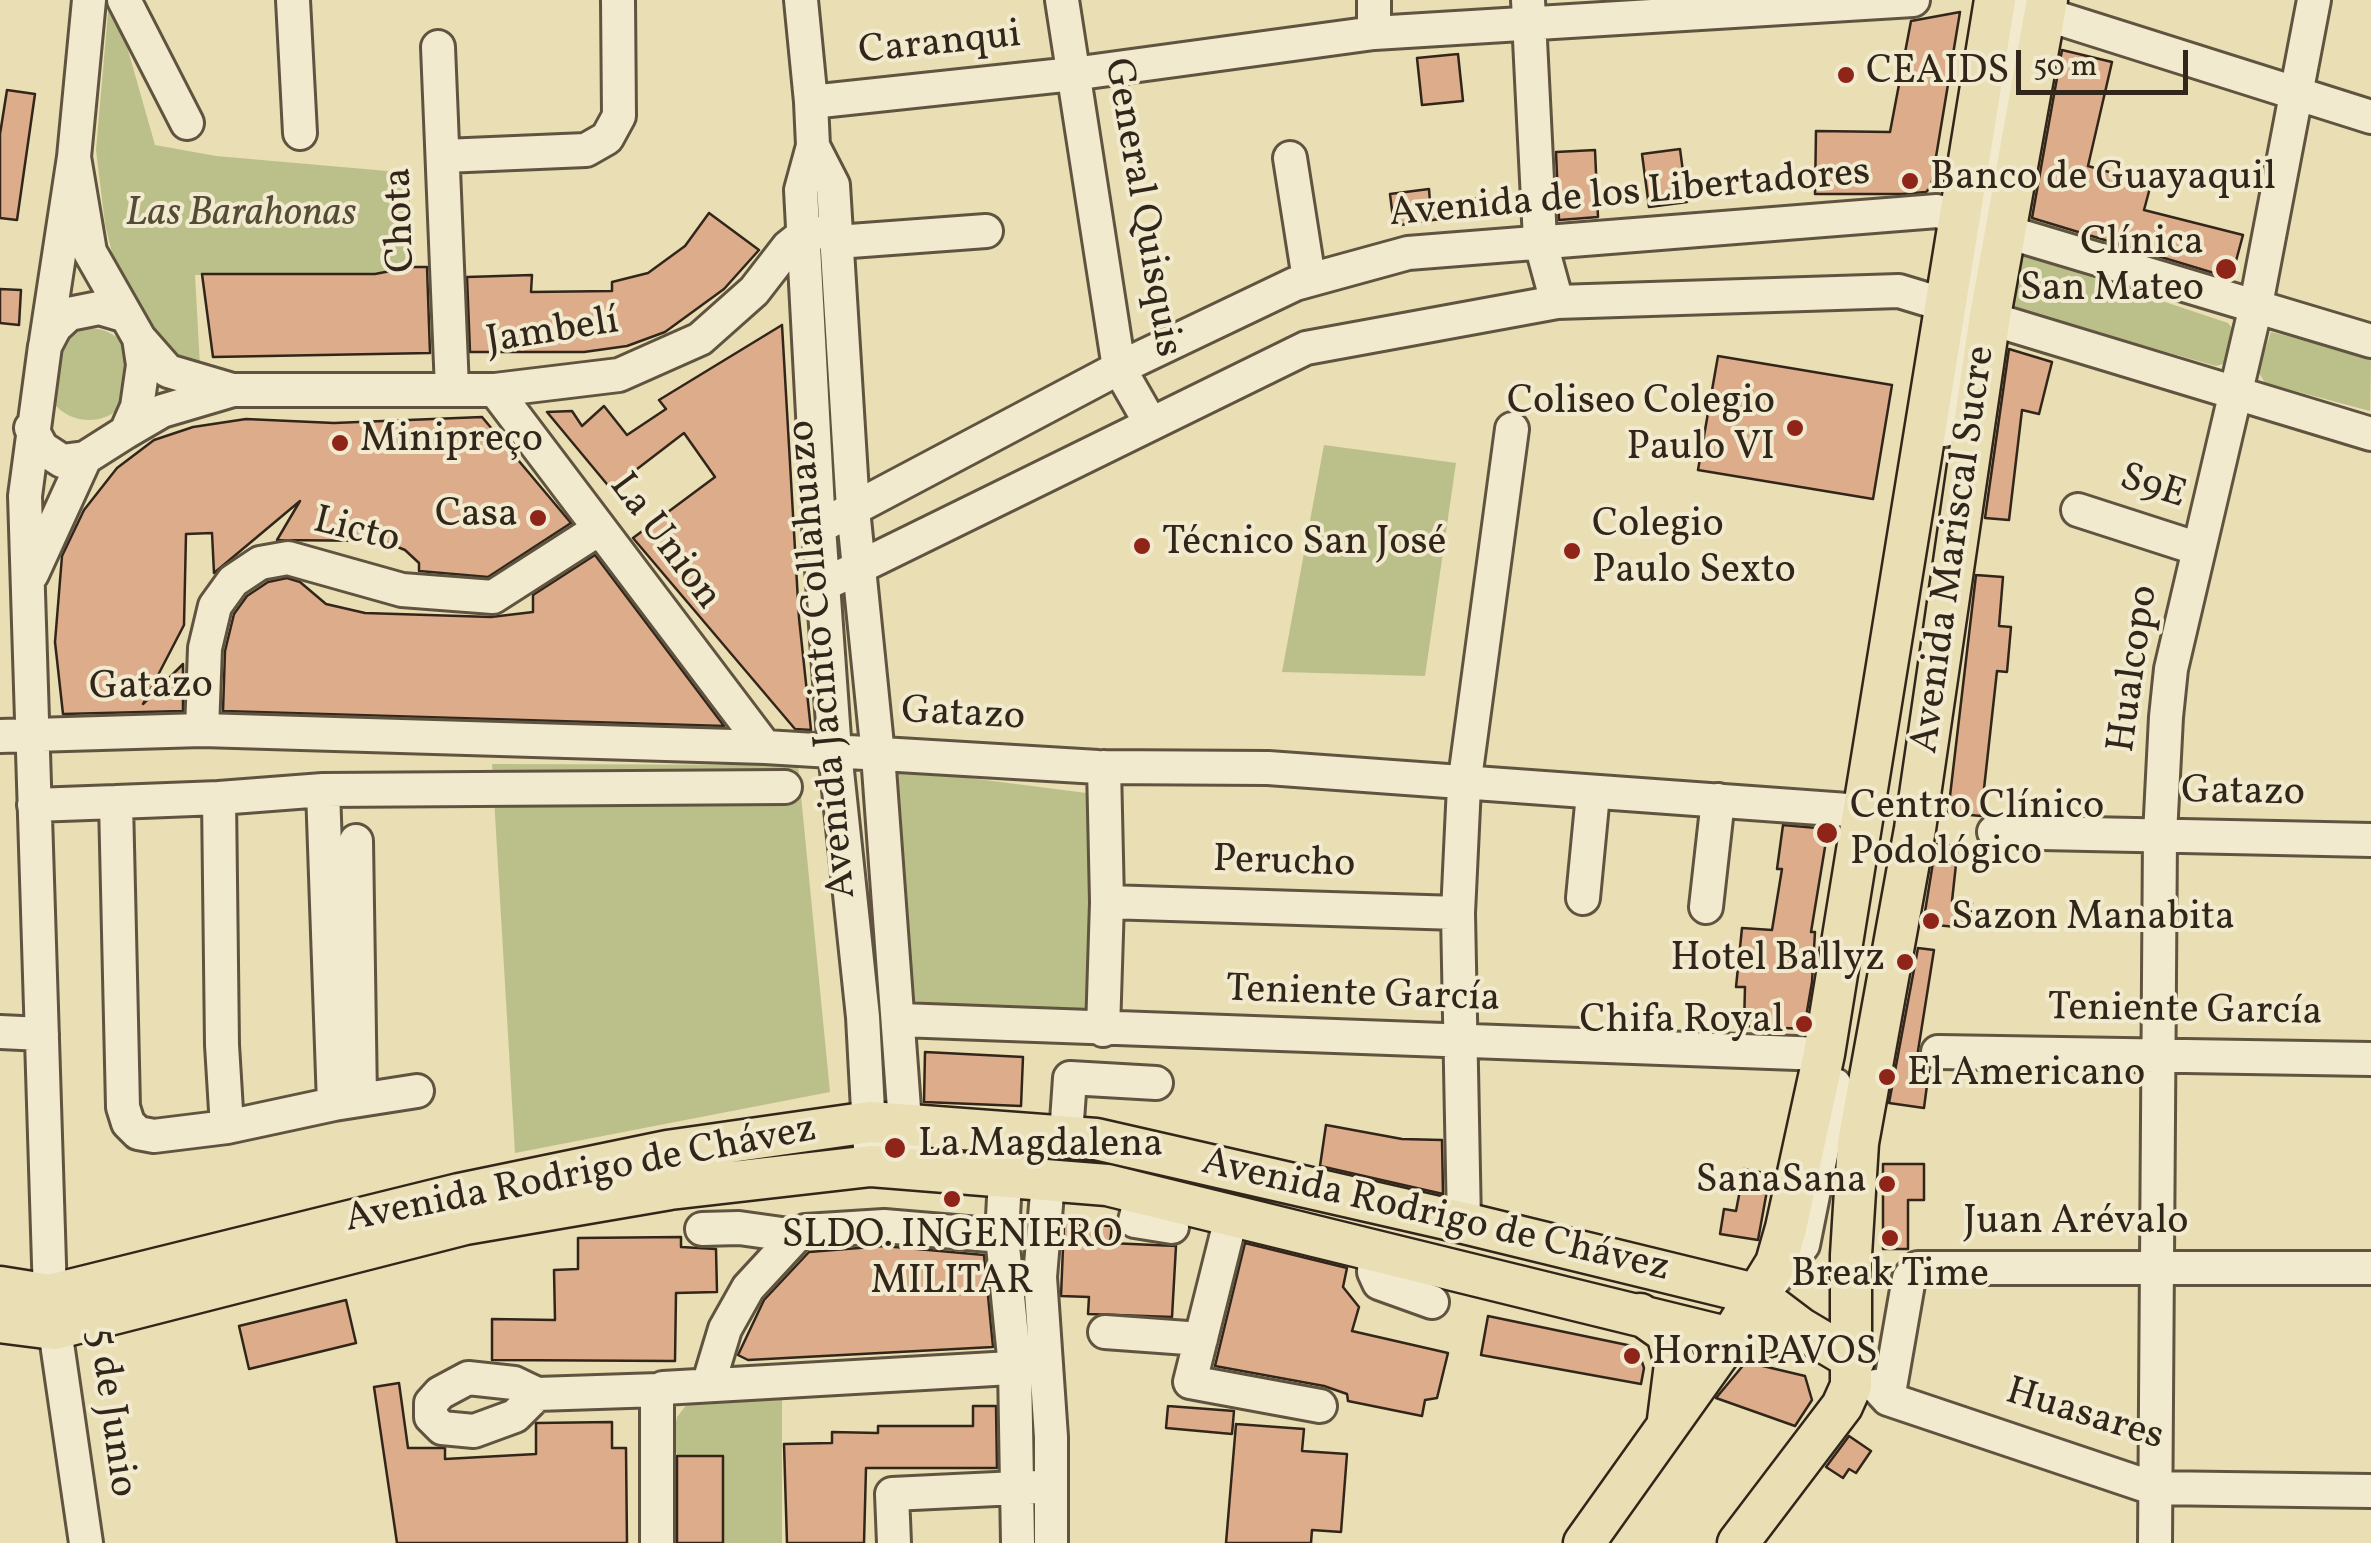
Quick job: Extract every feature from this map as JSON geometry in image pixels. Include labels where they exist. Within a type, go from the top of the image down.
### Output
[{"type":"main road","name":"Avenida Mariscal Sucre","points":[[1985,224],[1992,0]]},
{"type":"main road","name":"Avenida Mariscal Sucre","points":[[1584,1543],[1730,1338],[1776,1263],[1824,1054],[1861,811],[2034,3]]},
{"type":"main road","name":"Avenida Mariscal Sucre","points":[[1738,1543],[1842,1406],[1851,1386],[1829,1344],[1851,1255],[1858,1144],[1915,828],[1970,311]]},
{"type":"main road","name":"Avenida Rodrigo de Chávez","points":[[0,1287],[52,1312],[458,1194],[668,1151],[888,1124],[1066,1135],[1464,1222],[1755,1294],[1829,1344]]},
{"type":"main road","points":[[1012,1132],[1022,1179]]},
{"type":"main road","name":"Avenida Rodrigo de Chávez","points":[[0,1322],[465,1224],[670,1189],[889,1168],[1107,1185],[1730,1338],[1829,1344]]},
{"type":"main road","points":[[1639,1313],[1667,1333],[1676,1364],[1664,1434]]},
{"type":"street","points":[[74,157],[90,252],[131,327],[143,365],[137,408],[126,432],[86,458],[62,461],[42,448],[20,446],[45,346],[74,157],[89,0]]},
{"type":"street","points":[[124,0],[188,123]]},
{"type":"street","points":[[294,0],[300,133]]},
{"type":"street","points":[[444,156],[586,150],[607,138],[619,116],[618,0]]},
{"type":"street","name":"Avenida Jacinto Collahuazo","points":[[800,0],[812,102],[812,146],[801,190],[802,235],[835,752],[888,1124],[889,1168]]},
{"type":"street","name":"General Quisquis","points":[[1062,0],[1119,368],[1151,424]]},
{"type":"street","points":[[1374,0],[1374,33]]},
{"type":"street","name":"Caranqui","points":[[812,102],[1073,74],[1527,12],[1913,0]]},
{"type":"street","name":"Hualcopo","points":[[2155,1543],[2162,1054],[2160,835],[2171,670],[2255,310],[2314,0]]},
{"type":"street","points":[[2034,3],[2371,117]]},
{"type":"street","points":[[1527,12],[1540,240],[1557,302]]},
{"type":"street","name":"Chota","points":[[438,47],[452,389]]},
{"type":"street","name":"Avenida Jacinto Collahuazo","points":[[812,146],[833,184],[853,509],[900,1020],[888,1124]]},
{"type":"street","points":[[1290,158],[1309,278]]},
{"type":"street","name":"Avenida de los Libertadores","points":[[819,527],[1119,368],[1309,278],[1408,254],[1540,240],[1937,211],[2255,310],[2371,341]]},
{"type":"street","points":[[802,235],[986,231]]},
{"type":"street","name":"Jambelí","points":[[126,432],[162,411],[233,390],[495,390],[619,374],[700,339],[754,291],[802,235]]},
{"type":"street","points":[[826,584],[1329,341],[1557,302],[1900,291],[2371,434]]},
{"type":"street","points":[[45,346],[69,314],[99,308],[131,327]]},
{"type":"street","points":[[1755,1294],[1783,1274],[1804,1245],[1825,1149],[1970,311]]},
{"type":"street","name":"Jambelí","points":[[131,327],[168,371],[233,390]]},
{"type":"street","name":"La Union","points":[[495,390],[765,748]]},
{"type":"street","points":[[1464,1222],[1458,914],[1464,786],[1512,429]]},
{"type":"street","name":"5 de Junio","points":[[20,446],[30,578],[16,735],[34,805],[52,1312],[86,1543]]},
{"type":"street","points":[[30,578],[86,458]]},
{"type":"street","name":"S9E","points":[[2078,510],[2199,550]]},
{"type":"street","name":"Licto","points":[[202,730],[205,648],[215,606],[233,581],[260,563],[288,558],[402,590],[493,596],[599,529]]},
{"type":"street","name":"Gatazo","points":[[16,735],[202,730],[765,748],[1104,767],[1268,768],[1464,786],[1861,811]]},
{"type":"street","points":[[546,786],[547,740]]},
{"type":"street","points":[[1102,1030],[1107,902],[1104,767]]},
{"type":"street","points":[[34,805],[324,790],[786,787]]},
{"type":"street","points":[[324,790],[347,1101]]},
{"type":"street","points":[[1583,898],[1593,794]]},
{"type":"street","points":[[219,798],[227,1126]]},
{"type":"street","points":[[1706,907],[1718,800]]},
{"type":"street","points":[[116,802],[123,1107],[128,1123],[138,1132],[154,1136],[418,1091]]},
{"type":"street","name":"Gatazo","points":[[1994,832],[2371,840]]},
{"type":"street","points":[[347,1101],[356,841]]},
{"type":"street","name":"Perucho","points":[[1107,902],[1458,914]]},
{"type":"street","name":"Teniente García","points":[[900,1020],[1462,1044],[1824,1054]]},
{"type":"street","points":[[0,1032],[42,1034]]},
{"type":"street","name":"Teniente García","points":[[1938,1052],[2371,1059]]},
{"type":"street","points":[[1066,1135],[1070,1078],[1156,1083]]},
{"type":"street","points":[[1022,1179],[1003,1244],[1031,1366],[1052,1486],[1051,1543]]},
{"type":"street","points":[[1018,1543],[1017,1487],[1041,1252],[1022,1179]]},
{"type":"street","points":[[1142,1193],[1135,1220],[1172,1227]]},
{"type":"street","points":[[1232,1214],[1190,1382],[1320,1406]]},
{"type":"street","points":[[710,1382],[724,1328],[748,1288],[805,1230],[884,1226],[1041,1252]]},
{"type":"street","points":[[702,1230],[738,1228],[796,1236]]},
{"type":"street","points":[[1375,1249],[1374,1272],[1378,1283],[1432,1302]]},
{"type":"street","name":"Juan Arévalo","points":[[1888,1399],[1909,1278],[1918,1268],[2371,1268]]},
{"type":"street","points":[[1104,1332],[1201,1339]]},
{"type":"street","points":[[1829,1344],[1888,1399]]},
{"type":"street","points":[[1724,1543],[1830,1394],[1829,1344]]},
{"type":"street","points":[[537,1394],[1031,1366]]},
{"type":"street","points":[[657,1543],[659,1390]]},
{"type":"street","name":"Huasares","points":[[1888,1399],[2153,1488],[2371,1491]]},
{"type":"street","points":[[894,1543],[892,1494],[1052,1486]]},
{"type":"green space","name":"Las Barahonas","points":[[109,1],[120,22],[155,145],[216,156],[410,173],[410,267],[375,274],[195,275],[200,366],[175,365],[119,282],[105,224],[96,150]]},
{"type":"green space","points":[[2018,253],[2228,323],[2232,328],[2227,363],[2216,366],[2006,307]]},
{"type":"green space","points":[[89,328],[107,331],[122,341],[132,356],[132,392],[122,407],[107,417],[89,420],[71,417],[56,407],[46,392],[43,374],[46,356],[56,341],[71,331]]},
{"type":"green space","points":[[2271,332],[2371,357],[2370,411],[2265,383],[2258,371]]},
{"type":"green space","points":[[1324,445],[1456,463],[1425,676],[1282,672]]},
{"type":"green space","points":[[492,764],[798,765],[830,1092],[515,1153]]},
{"type":"green space","points":[[891,768],[1102,795],[1098,1014],[911,1012]]},
{"type":"green space","points":[[703,1400],[782,1400],[782,1543],[723,1543],[723,1456],[677,1456],[673,1440],[677,1417],[687,1404]]},
{"type":"building","points":[[1960,12],[1931,187],[1926,192],[1902,194],[1815,194],[1816,131],[1890,132],[1911,21]]},
{"type":"building","points":[[2062,50],[2112,62],[2088,166],[2151,184],[2144,210],[2243,235],[2233,272],[2227,277],[2032,218]]},
{"type":"building","points":[[1458,54],[1463,101],[1422,105],[1417,58]]},
{"type":"building","points":[[7,90],[35,94],[17,220],[0,218],[0,134]]},
{"type":"building","points":[[1680,149],[1687,202],[1649,207],[1642,154]]},
{"type":"building","points":[[1595,150],[1598,217],[1559,220],[1556,152]]},
{"type":"building","points":[[1429,189],[1430,202],[1483,198],[1485,212],[1394,226],[1390,194]]},
{"type":"building","points":[[709,213],[759,250],[724,289],[665,332],[627,346],[584,352],[470,352],[467,277],[532,275],[531,292],[612,291],[612,282],[648,273],[685,246]]},
{"type":"building","points":[[427,267],[430,353],[213,357],[202,274],[375,274]]},
{"type":"building","points":[[0,289],[21,290],[19,325],[0,323]]},
{"type":"building","points":[[782,325],[799,618],[811,730],[795,729],[633,538],[715,477],[684,433],[611,489],[547,412],[572,411],[582,426],[604,406],[627,435],[666,409],[659,400]]},
{"type":"building","points":[[2009,349],[2052,362],[2039,414],[2022,410],[2009,520],[1985,518]]},
{"type":"building","name":"Coliseo Colegio Paulo VI","points":[[1718,356],[1892,385],[1873,499],[1698,470]]},
{"type":"building","points":[[482,417],[571,523],[488,577],[419,571],[419,563],[405,550],[383,541],[277,540],[300,501],[214,573],[212,533],[186,534],[184,625],[143,704],[183,664],[183,711],[63,714],[55,642],[62,556],[84,510],[117,468],[154,440],[193,427],[246,419],[334,423]]},
{"type":"building","points":[[595,555],[724,726],[223,711],[225,651],[234,614],[247,596],[268,582],[287,578],[300,582],[326,604],[365,613],[491,617],[533,612],[533,595]]},
{"type":"building","points":[[1976,575],[2003,577],[1999,626],[2011,627],[2007,672],[1997,671],[1981,816],[1948,813]]},
{"type":"building","points":[[1783,825],[1828,829],[1811,932],[1815,932],[1812,982],[1804,1029],[1744,1026],[1745,987],[1736,987],[1742,928],[1772,930],[1782,869],[1777,869]]},
{"type":"building","points":[[1936,844],[1958,846],[1952,901],[1972,903],[1969,928],[1923,924]]},
{"type":"building","points":[[1918,948],[1934,950],[1917,1064],[1929,1070],[1924,1108],[1889,1103]]},
{"type":"building","points":[[925,1052],[1023,1057],[1021,1106],[924,1102]]},
{"type":"building","points":[[1326,1125],[1402,1139],[1442,1140],[1443,1194],[1320,1166]]},
{"type":"building","points":[[1883,1164],[1924,1164],[1924,1200],[1908,1200],[1908,1249],[1883,1249]]},
{"type":"building","points":[[1744,1169],[1770,1174],[1758,1240],[1720,1234],[1724,1209],[1736,1211]]},
{"type":"building","points":[[1064,1224],[1112,1226],[1110,1243],[1176,1246],[1172,1317],[1088,1314],[1089,1297],[1061,1296]]},
{"type":"building","points":[[681,1237],[681,1247],[716,1249],[717,1292],[676,1293],[675,1361],[492,1360],[492,1319],[555,1320],[554,1270],[578,1269],[578,1238]]},
{"type":"building","points":[[1245,1243],[1347,1268],[1343,1287],[1359,1307],[1352,1331],[1448,1353],[1437,1398],[1425,1400],[1422,1416],[1348,1401],[1347,1394],[1324,1386],[1215,1366]]},
{"type":"building","points":[[884,1246],[984,1255],[993,1347],[748,1360],[738,1355],[764,1300],[809,1252]]},
{"type":"building","points":[[346,1300],[356,1343],[249,1369],[239,1326]]},
{"type":"building","points":[[1488,1316],[1637,1347],[1644,1368],[1641,1384],[1481,1355]]},
{"type":"building","points":[[1746,1362],[1805,1376],[1812,1400],[1795,1426],[1716,1398]]},
{"type":"building","points":[[399,1383],[408,1448],[445,1448],[445,1459],[536,1454],[536,1423],[612,1422],[612,1448],[626,1448],[627,1543],[397,1543],[374,1387]]},
{"type":"building","points":[[973,1406],[996,1406],[997,1468],[866,1468],[864,1543],[787,1543],[784,1444],[832,1443],[832,1432],[878,1433],[878,1426],[973,1426]]},
{"type":"building","points":[[1168,1406],[1234,1411],[1232,1434],[1166,1428]]},
{"type":"building","points":[[1236,1424],[1304,1429],[1302,1451],[1347,1454],[1341,1532],[1312,1530],[1311,1543],[1226,1543]]},
{"type":"building","points":[[1849,1436],[1871,1451],[1856,1473],[1849,1469],[1843,1478],[1826,1467]]},
{"type":"building","points":[[677,1456],[723,1456],[723,1543],[677,1543]]},
{"type":"place","name":"CEAIDS","points":[[1846,75]]},
{"type":"place","name":"Banco de Guayaquil","points":[[1910,181]]},
{"type":"place","name":"Clínica San Mateo","points":[[2226,269]]},
{"type":"place","name":"Coliseo Colegio Paulo VI","points":[[1795,428]]},
{"type":"place","name":"Minipreço","points":[[340,443]]},
{"type":"place","name":"Casa","points":[[538,518]]},
{"type":"place","name":"Técnico San José","points":[[1142,546]]},
{"type":"place","name":"Colegio Paulo Sexto","points":[[1572,551]]},
{"type":"place","name":"Centro Clínico Podológico","points":[[1827,833]]},
{"type":"place","name":"Sazon Manabita","points":[[1931,921]]},
{"type":"place","name":"Hotel Ballyz","points":[[1905,962]]},
{"type":"place","name":"Chifa Royal","points":[[1804,1024]]},
{"type":"place","name":"El Americano","points":[[1887,1077]]},
{"type":"place","name":"La Magdalena","points":[[895,1148]]},
{"type":"place","name":"SanaSana","points":[[1887,1184]]},
{"type":"place","name":"SLDO. INGENIERO MILITAR","points":[[952,1199]]},
{"type":"place","name":"Break Time","points":[[1890,1238]]},
{"type":"place","name":"HorniPAVOS","points":[[1632,1356]]}]
